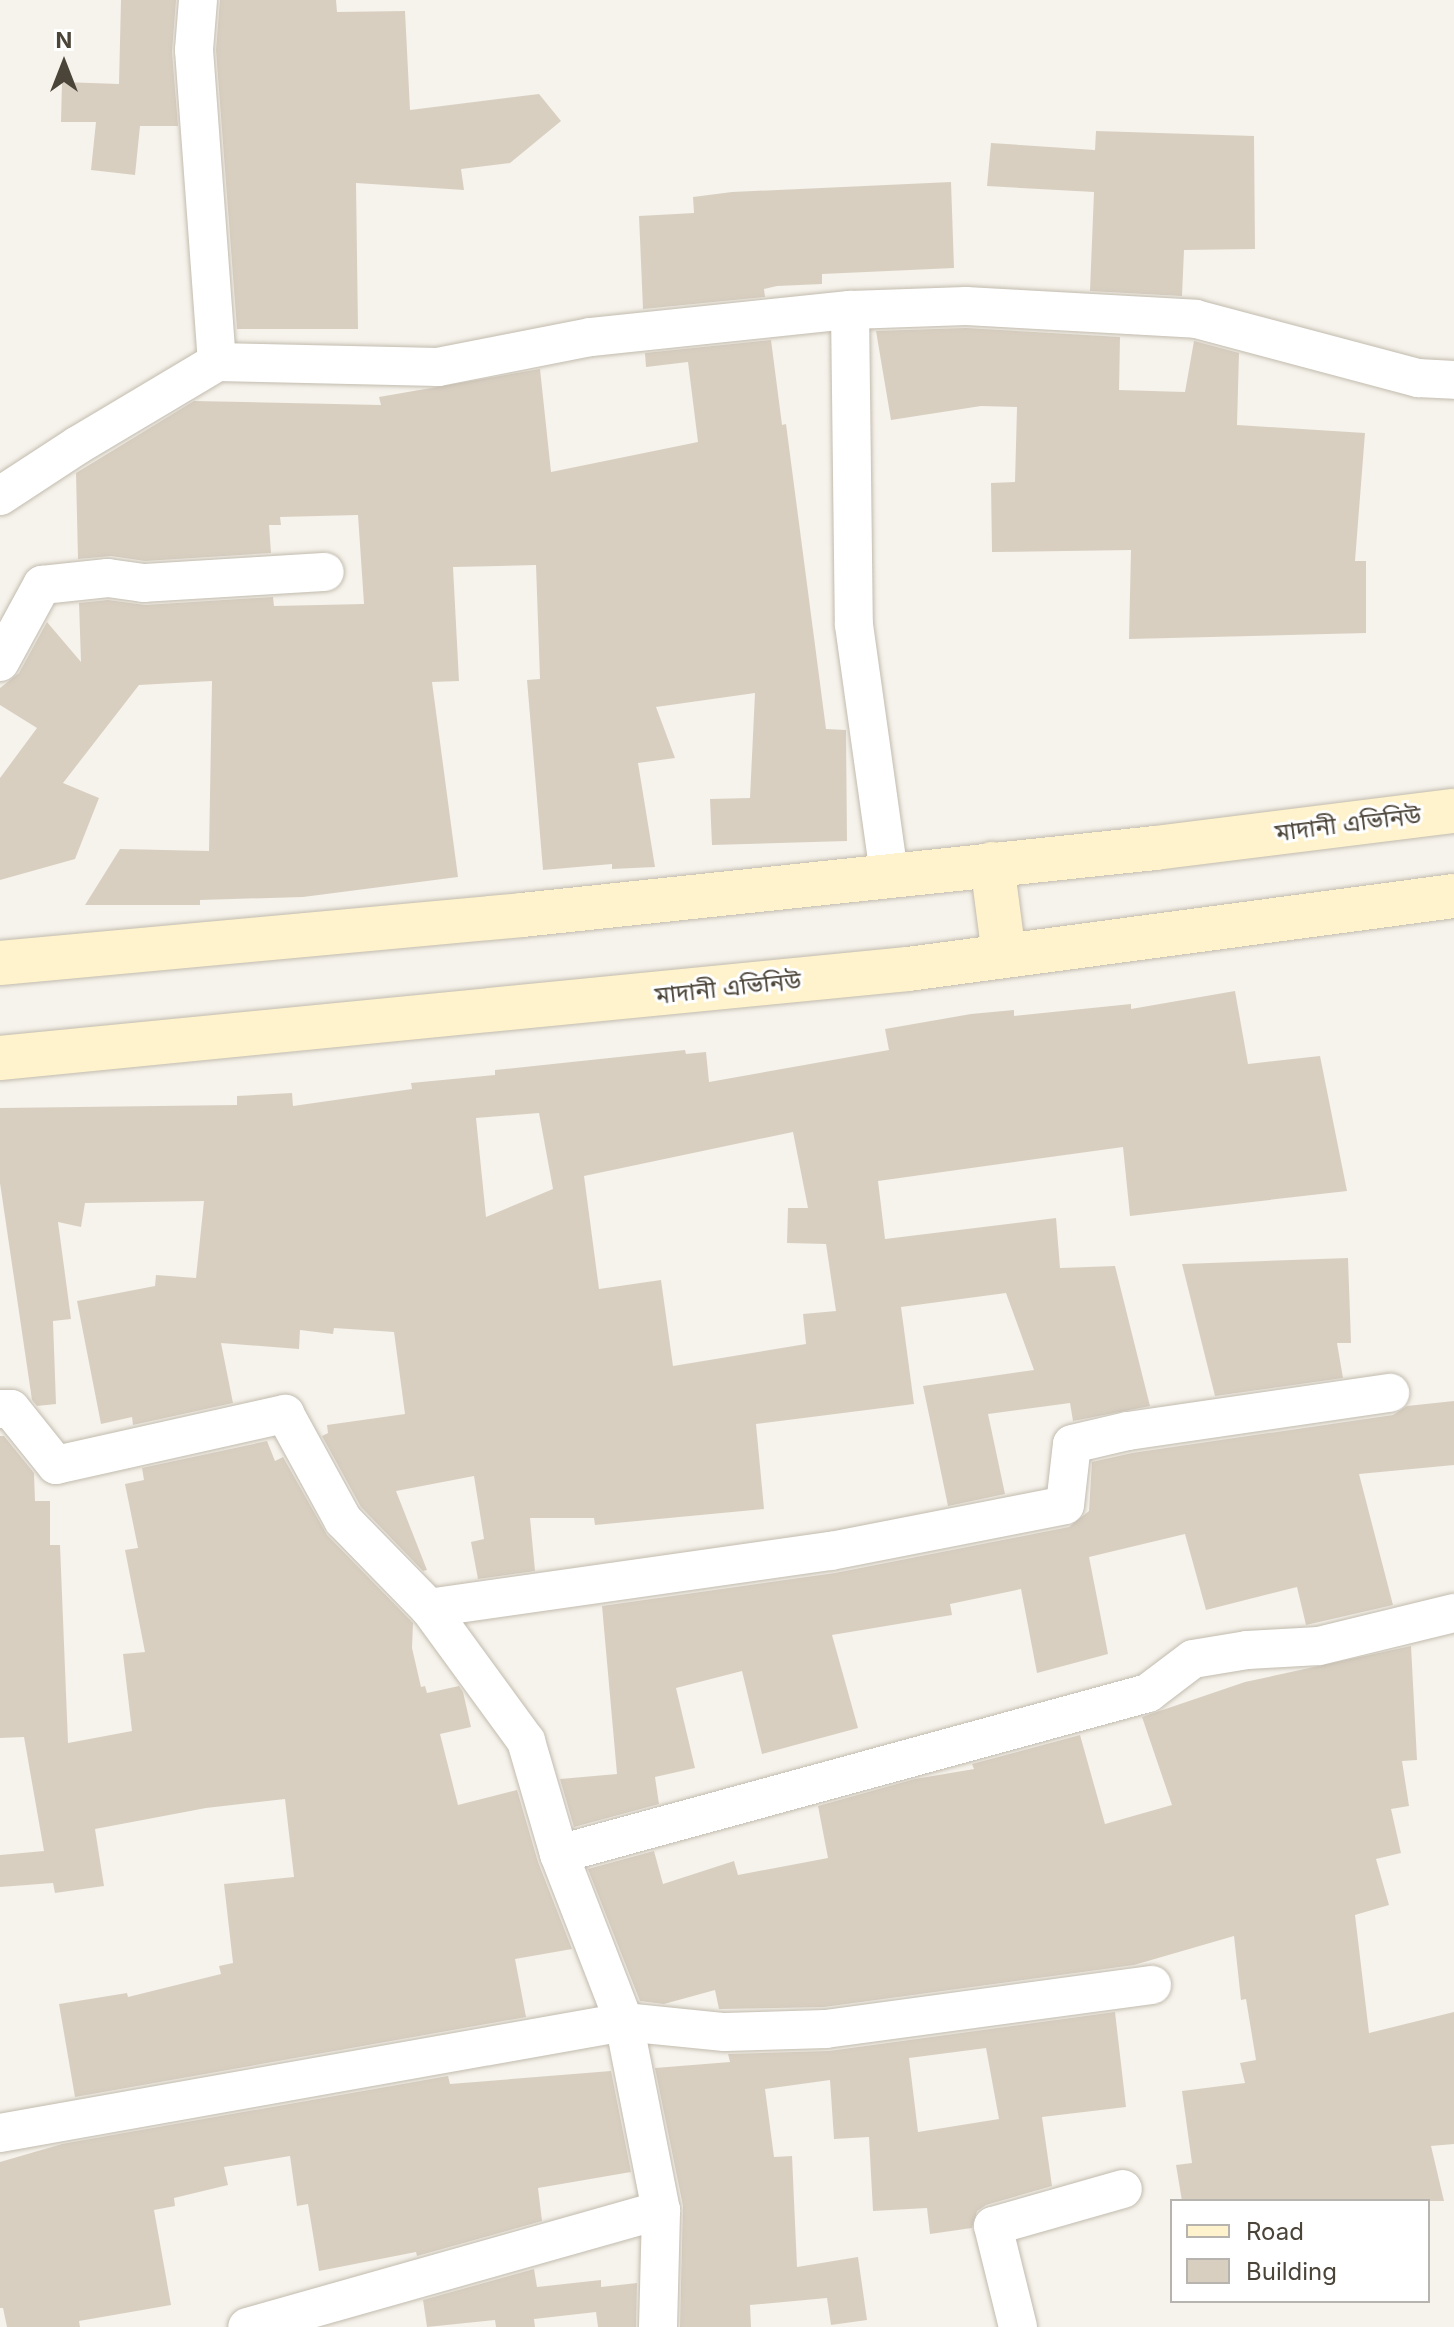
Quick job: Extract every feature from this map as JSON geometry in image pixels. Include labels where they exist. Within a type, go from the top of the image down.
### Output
[{"type":"main road","name":"মাদানী এভিনিউ","points":[[0,963],[522,915],[1454,811]]},
{"type":"main road","points":[[992,864],[1004,955]]},
{"type":"main road","name":"মাদানী এভিনিউ","points":[[0,1058],[535,1008],[908,969],[1454,896]]},
{"type":"street","points":[[198,0],[194,50],[217,362]]},
{"type":"street","points":[[0,496],[217,362],[438,367],[591,337],[850,310],[966,306],[1196,319],[1418,378],[1454,380]]},
{"type":"street","points":[[850,310],[854,625],[889,875]]},
{"type":"street","points":[[0,662],[42,585],[108,578],[144,583],[325,572]]},
{"type":"street","points":[[429,1608],[831,1551],[1065,1505],[1072,1444],[1128,1431],[1390,1393]]},
{"type":"street","points":[[0,1409],[11,1409],[56,1465],[285,1414],[343,1520],[429,1608],[526,1741],[559,1854],[624,2022],[661,2210],[658,2327]]},
{"type":"street","points":[[559,1854],[1148,1693],[1193,1659],[1247,1650],[1319,1646],[1454,1613]]},
{"type":"street","points":[[0,2133],[624,2022],[725,2032],[826,2029],[1152,1985]]},
{"type":"street","points":[[1018,2327],[993,2226],[1123,2189]]},
{"type":"street","points":[[247,2327],[661,2210]]},
{"type":"building","points":[[121,0],[176,0],[172,52],[178,126],[140,126],[135,175],[91,170],[96,122],[61,122],[62,82],[119,84]]},
{"type":"building","points":[[220,0],[336,0],[337,12],[405,11],[410,110],[539,94],[561,121],[510,163],[461,169],[464,190],[356,183],[358,329],[237,329],[216,50]]},
{"type":"building","points":[[1096,131],[1254,136],[1255,249],[1184,250],[1182,296],[1090,291],[1094,192],[987,186],[991,143],[1095,150]]},
{"type":"building","points":[[951,182],[954,268],[822,274],[822,284],[777,286],[764,289],[765,297],[643,309],[639,216],[694,213],[693,197],[732,192]]},
{"type":"building","points":[[966,328],[1120,337],[1119,390],[1185,392],[1194,341],[1239,353],[1237,425],[1365,433],[1355,561],[1366,561],[1366,633],[1129,639],[1131,550],[992,552],[991,483],[1015,482],[1017,407],[981,406],[891,420],[876,331]]},
{"type":"building","points":[[771,340],[782,425],[786,424],[826,729],[846,730],[847,841],[712,845],[710,799],[750,798],[755,693],[656,707],[675,758],[638,763],[655,867],[612,869],[612,864],[543,870],[527,680],[540,679],[536,565],[453,567],[459,681],[432,682],[458,877],[303,897],[200,900],[200,905],[85,905],[120,849],[209,851],[212,681],[139,685],[63,783],[99,798],[75,859],[0,880],[0,778],[37,728],[0,705],[0,688],[19,673],[47,622],[81,662],[79,603],[108,600],[145,605],[273,597],[274,606],[364,604],[358,515],[280,517],[281,525],[269,525],[271,553],[145,561],[111,556],[78,559],[76,473],[194,401],[381,405],[379,397],[540,369],[551,472],[698,442],[688,362],[646,367],[645,353]]},
{"type":"building","points":[[1235,991],[1248,1064],[1320,1056],[1347,1191],[1130,1216],[1123,1147],[878,1181],[885,1239],[1056,1218],[1060,1268],[1115,1266],[1150,1406],[1073,1421],[1070,1403],[988,1414],[1005,1494],[948,1506],[923,1386],[1034,1370],[1006,1293],[901,1307],[914,1404],[756,1424],[764,1509],[595,1525],[594,1518],[530,1518],[535,1571],[478,1579],[471,1542],[484,1539],[474,1476],[396,1491],[427,1570],[423,1571],[361,1507],[322,1436],[328,1433],[327,1425],[405,1414],[394,1332],[334,1328],[333,1334],[300,1330],[299,1349],[221,1343],[233,1403],[133,1425],[132,1417],[101,1424],[77,1301],[155,1286],[156,1275],[196,1278],[204,1201],[85,1203],[81,1227],[58,1222],[71,1319],[53,1321],[56,1404],[37,1406],[32,1400],[0,1183],[0,1108],[237,1105],[237,1096],[292,1093],[293,1106],[412,1089],[411,1083],[495,1075],[495,1070],[685,1050],[686,1054],[706,1052],[709,1082],[889,1050],[885,1029],[971,1014],[1014,1010],[1014,1016],[1131,1004],[1131,1009]],"holes":[[[539,1113],[553,1189],[486,1217],[476,1118]],[[793,1132],[808,1208],[788,1208],[787,1243],[826,1244],[836,1311],[803,1314],[806,1344],[673,1366],[661,1280],[599,1289],[584,1176]]]},
{"type":"building","points":[[1348,1258],[1351,1343],[1337,1343],[1343,1378],[1215,1396],[1182,1264]]},
{"type":"building","points":[[1454,1401],[1454,1465],[1359,1474],[1393,1605],[1306,1625],[1297,1587],[1206,1610],[1185,1534],[1089,1557],[1108,1654],[1037,1673],[1021,1589],[950,1604],[952,1615],[832,1635],[858,1728],[762,1754],[742,1671],[676,1688],[695,1768],[655,1777],[659,1804],[574,1827],[560,1779],[617,1774],[602,1606],[835,1573],[1069,1527],[1089,1511],[1092,1462],[1132,1453],[1393,1415],[1407,1406]]},
{"type":"building","points":[[0,1436],[4,1436],[34,1473],[35,1501],[50,1501],[50,1545],[60,1545],[68,1743],[132,1731],[123,1654],[145,1652],[125,1550],[138,1548],[125,1484],[144,1480],[142,1468],[267,1441],[275,1461],[283,1457],[327,1535],[413,1623],[412,1648],[421,1687],[425,1686],[427,1693],[459,1686],[463,1692],[471,1727],[440,1734],[458,1805],[517,1790],[538,1862],[572,1949],[515,1959],[526,2017],[75,2097],[59,2004],[127,1993],[128,1997],[221,1974],[219,1966],[233,1963],[224,1884],[294,1877],[285,1799],[206,1808],[95,1829],[104,1886],[55,1893],[53,1883],[0,1887],[0,1855],[44,1851],[24,1737],[0,1738]]},
{"type":"building","points":[[1411,1646],[1417,1760],[1402,1761],[1409,1806],[1391,1809],[1401,1853],[1376,1859],[1389,1905],[1355,1915],[1369,2033],[1454,2012],[1454,2144],[1431,2146],[1444,2201],[1182,2199],[1176,2165],[1192,2163],[1182,2091],[1245,2083],[1240,2063],[1256,2060],[1246,1999],[1241,2000],[1234,1936],[1134,1965],[824,2007],[719,2009],[715,1990],[664,2004],[640,2001],[588,1869],[654,1851],[663,1884],[734,1861],[738,1875],[828,1858],[818,1806],[915,1779],[974,1769],[972,1764],[1080,1735],[1105,1824],[1172,1805],[1142,1717],[1245,1682]]},
{"type":"building","points":[[1115,2012],[1126,2107],[1042,2117],[1052,2186],[986,2205],[977,2211],[972,2228],[930,2234],[927,2208],[873,2211],[869,2137],[834,2139],[830,2080],[765,2089],[774,2157],[792,2156],[797,2267],[858,2257],[867,2320],[831,2325],[827,2298],[750,2305],[751,2327],[680,2327],[683,2206],[655,2068],[730,2062],[728,2054],[829,2051]],"holes":[[[986,2048],[999,2119],[918,2132],[909,2058]]]},
{"type":"building","points":[[611,2071],[631,2172],[538,2188],[542,2221],[417,2256],[416,2252],[319,2271],[308,2204],[297,2206],[290,2156],[224,2167],[228,2185],[174,2198],[175,2206],[154,2210],[171,2305],[79,2321],[80,2327],[7,2327],[3,2308],[0,2308],[0,2162],[62,2144],[448,2076],[450,2084]]},
{"type":"building","points":[[534,2269],[537,2287],[601,2280],[601,2287],[637,2283],[636,2327],[598,2327],[596,2312],[534,2319],[535,2327],[496,2327],[495,2320],[427,2327],[423,2300]]}]
